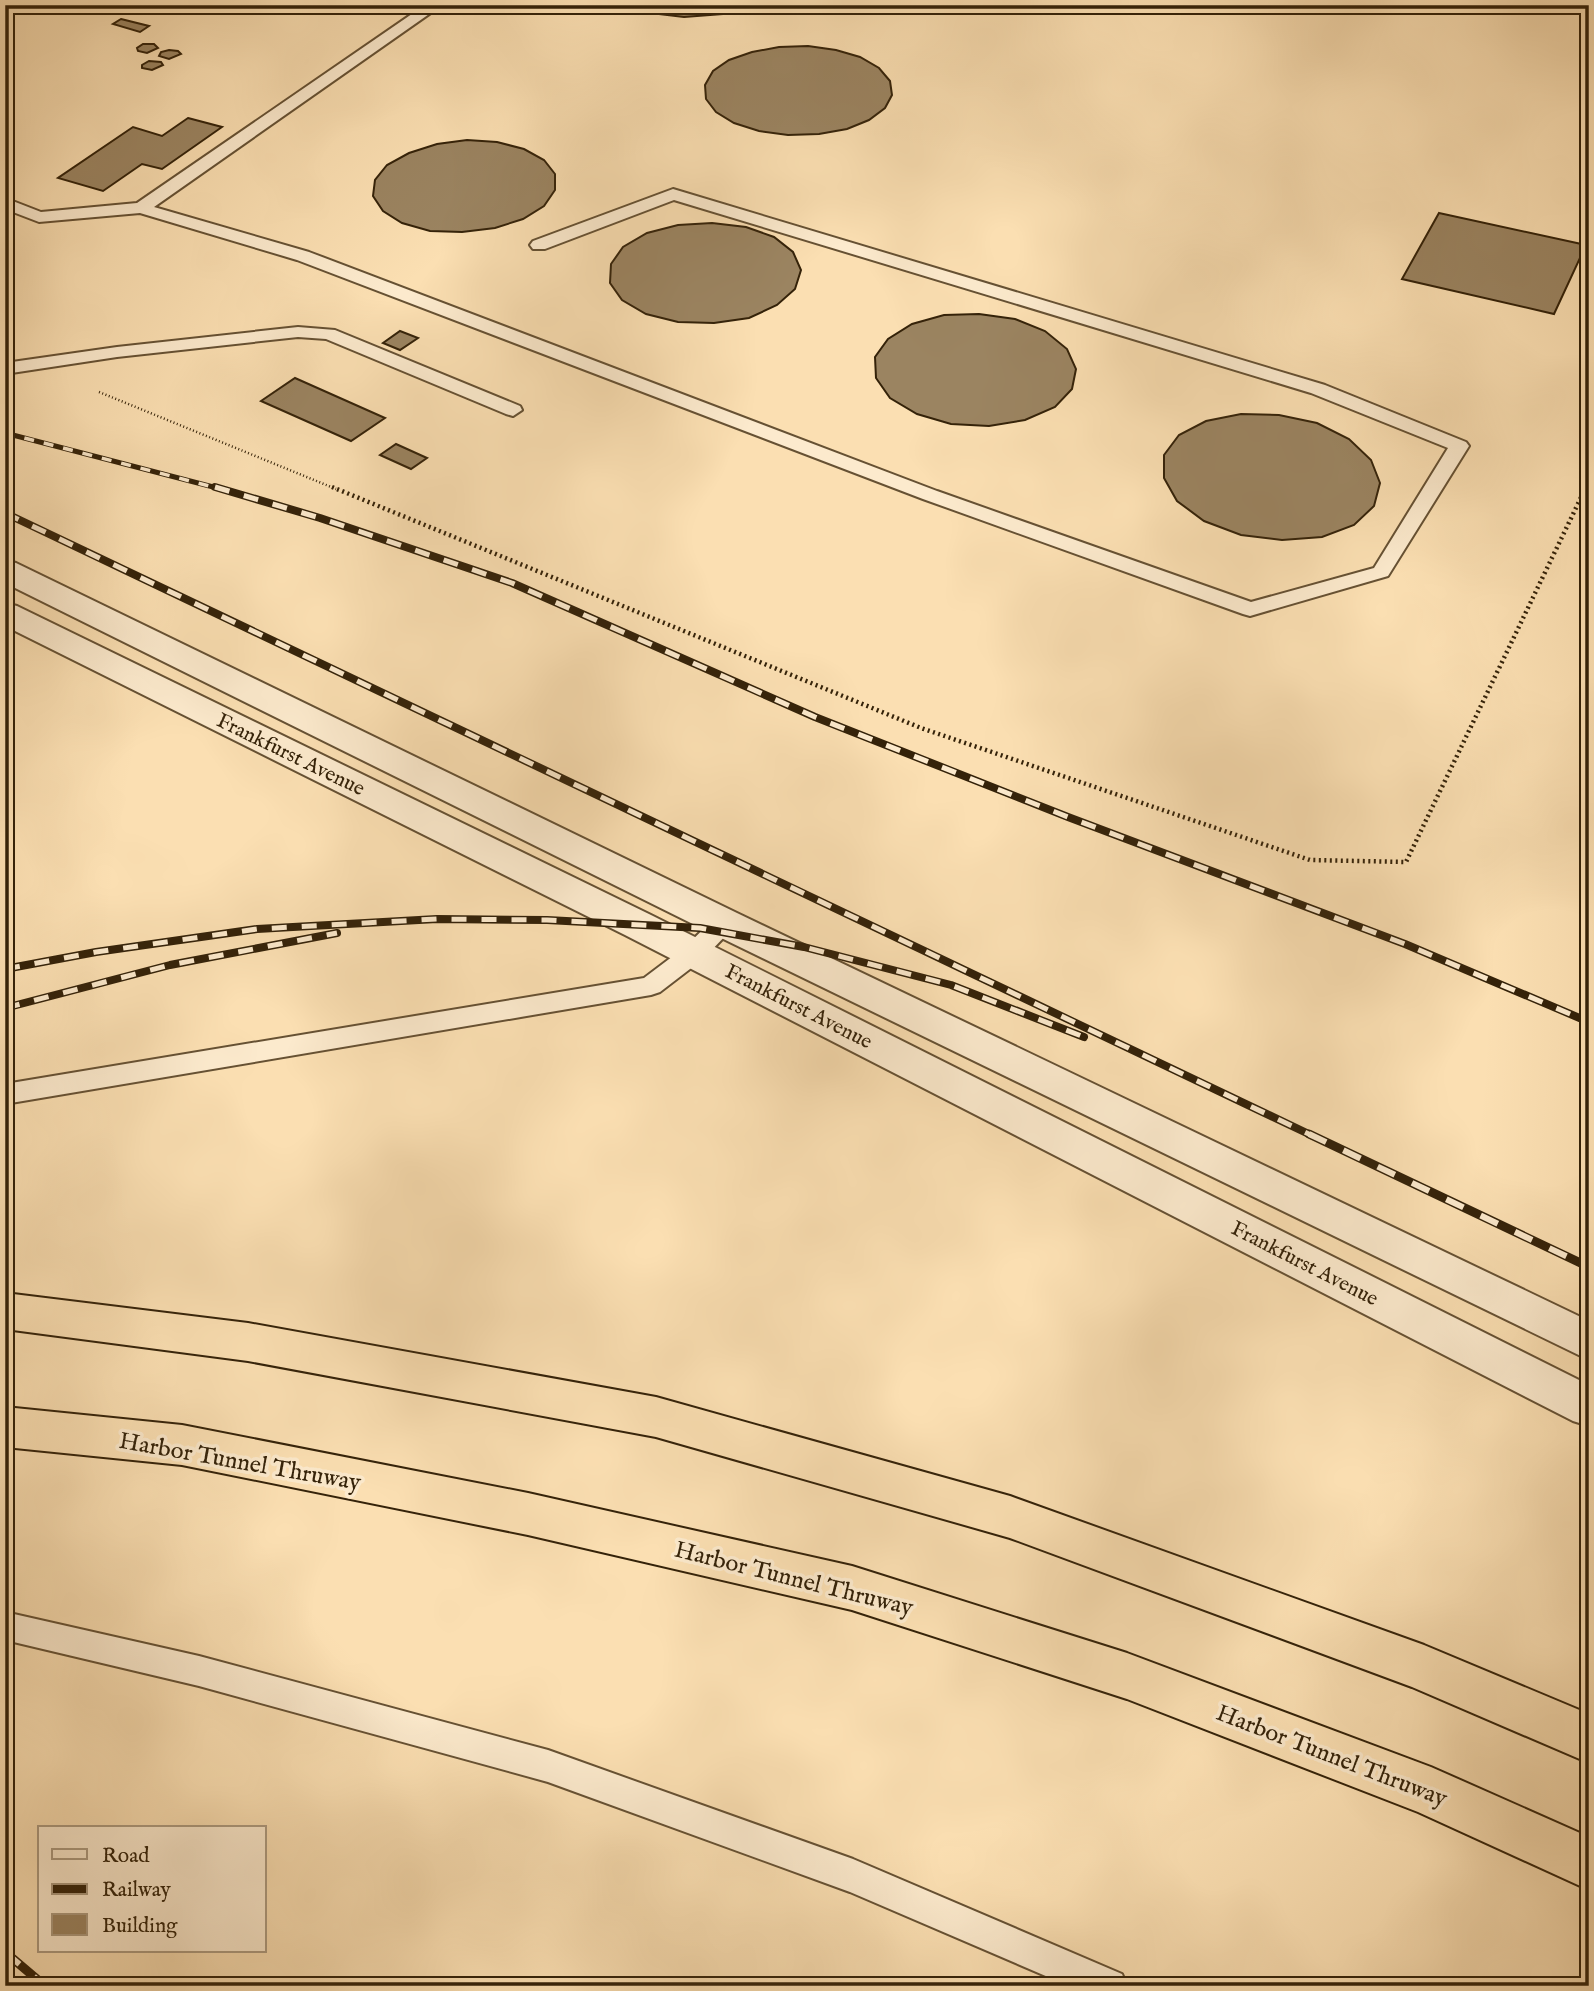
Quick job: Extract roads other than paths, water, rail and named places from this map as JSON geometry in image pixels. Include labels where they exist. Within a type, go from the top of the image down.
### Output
[{"type":"highway","points":[[5,1311],[248,1342],[656,1417],[1010,1517],[1424,1668],[1589,1739]]},
{"type":"highway","name":"Harbor Tunnel Thruway","points":[[5,1427],[182,1445],[527,1514],[852,1588],[1127,1675],[1431,1793],[1589,1864]]},
{"type":"street","name":"Frankfurst Avenue","points":[[5,570],[724,923],[1589,1342]]},
{"type":"street","name":"Frankfurst Avenue","points":[[5,613],[694,953],[1589,1407]]},
{"type":"lane","points":[[141,208],[435,5]]},
{"type":"lane","points":[[5,202],[40,217],[141,208],[303,256],[930,495],[1250,609],[1381,572],[1459,446],[1318,389],[673,194],[540,245]]},
{"type":"lane","points":[[5,369],[117,352],[298,332],[329,334],[513,410]]},
{"type":"lane","points":[[5,1094],[651,986],[694,953],[724,923]]},
{"type":"lane","points":[[5,1626],[199,1671],[548,1766],[853,1876],[1111,1986]]},
{"type":"railway","points":[[5,433],[221,489]]},
{"type":"railway","points":[[215,487],[320,518],[512,583],[815,717],[1068,817],[1405,944],[1589,1022]]},
{"type":"railway","points":[[5,513],[1313,1136]]},
{"type":"railway","points":[[5,969],[96,952],[257,929],[437,919],[547,920],[700,928],[804,947],[951,985],[1084,1037]]},
{"type":"railway","points":[[5,1008],[170,965],[337,933]]},
{"type":"railway","points":[[1309,1134],[1589,1267]]},
{"type":"railway","points":[[5,1952],[45,1986]]}]
